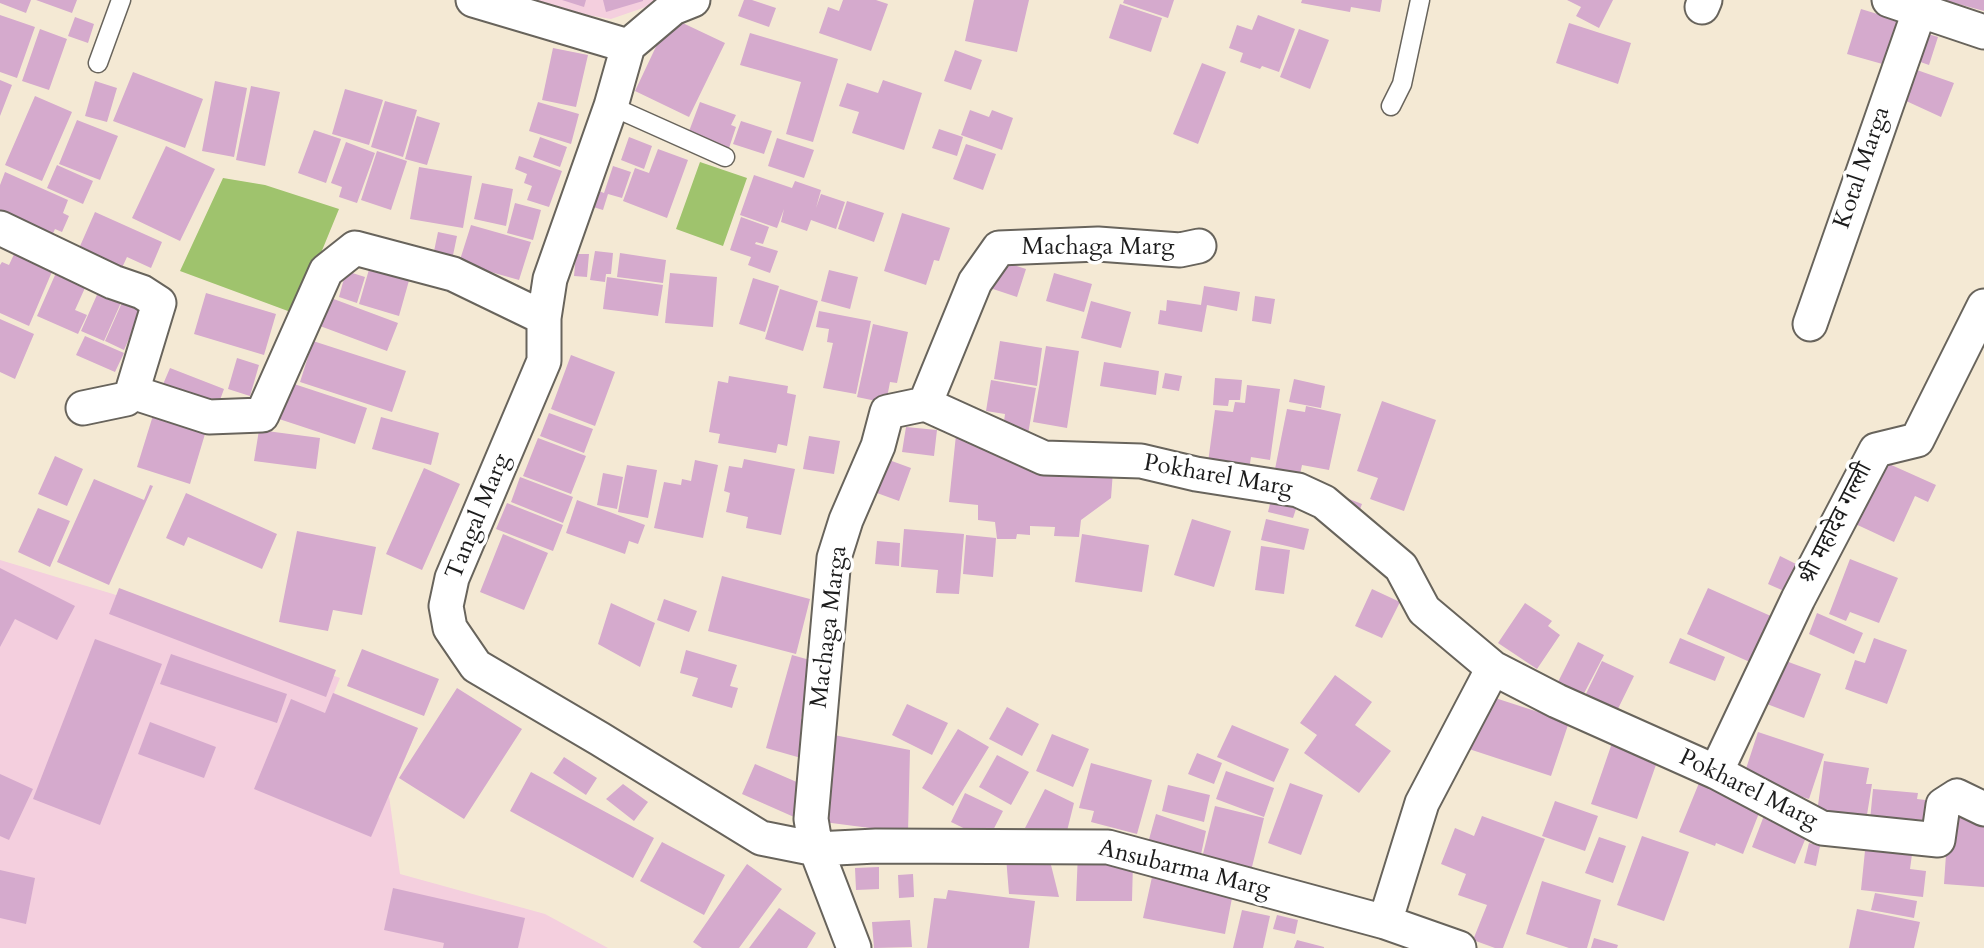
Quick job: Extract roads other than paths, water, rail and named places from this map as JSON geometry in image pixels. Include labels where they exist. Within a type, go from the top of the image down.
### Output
[{"type":"street","points":[[473,0],[628,47],[673,8],[693,0]]},
{"type":"street","points":[[1904,6],[1984,32]]},
{"type":"street","name":"Kotal Marga","points":[[1810,324],[1904,6]]},
{"type":"street","name":"Tangal Marg","points":[[628,47],[611,106],[550,279],[544,318],[544,360],[452,578],[446,607],[450,628],[477,666],[600,738],[761,838],[816,849]]},
{"type":"street","points":[[0,228],[113,282],[142,292],[159,303],[132,392],[126,399],[83,408]]},
{"type":"street","name":"Machaga Marg","points":[[925,404],[975,282],[999,248],[1098,244],[1180,250],[1199,246]]},
{"type":"street","points":[[132,392],[209,417],[262,415],[326,271],[355,248],[453,274],[544,318]]},
{"type":"street","name":"श्री महादेव गल्ली","points":[[1716,772],[1798,599],[1876,450],[1917,440],[1984,306]]},
{"type":"street","name":"Machaga Marga","points":[[816,849],[811,819],[834,558],[846,520],[878,446],[887,412],[925,404]]},
{"type":"street","name":"Pokharel Marg","points":[[925,404],[1044,458],[1141,461],[1196,474],[1298,489],[1324,502],[1401,567],[1424,610],[1493,668],[1558,701],[1716,772],[1822,828],[1938,840],[1943,805],[1957,796],[1984,808]]},
{"type":"street","points":[[1385,922],[1422,803],[1493,668]]},
{"type":"street","name":"Ansubarma Marg","points":[[816,849],[876,846],[1108,847],[1385,922],[1459,948]]},
{"type":"street","points":[[816,849],[854,948]]},
{"type":"lane","points":[[98,63],[121,0]]},
{"type":"lane","points":[[1391,106],[1402,84],[1420,0]]},
{"type":"lane","points":[[611,106],[725,157]]}]
